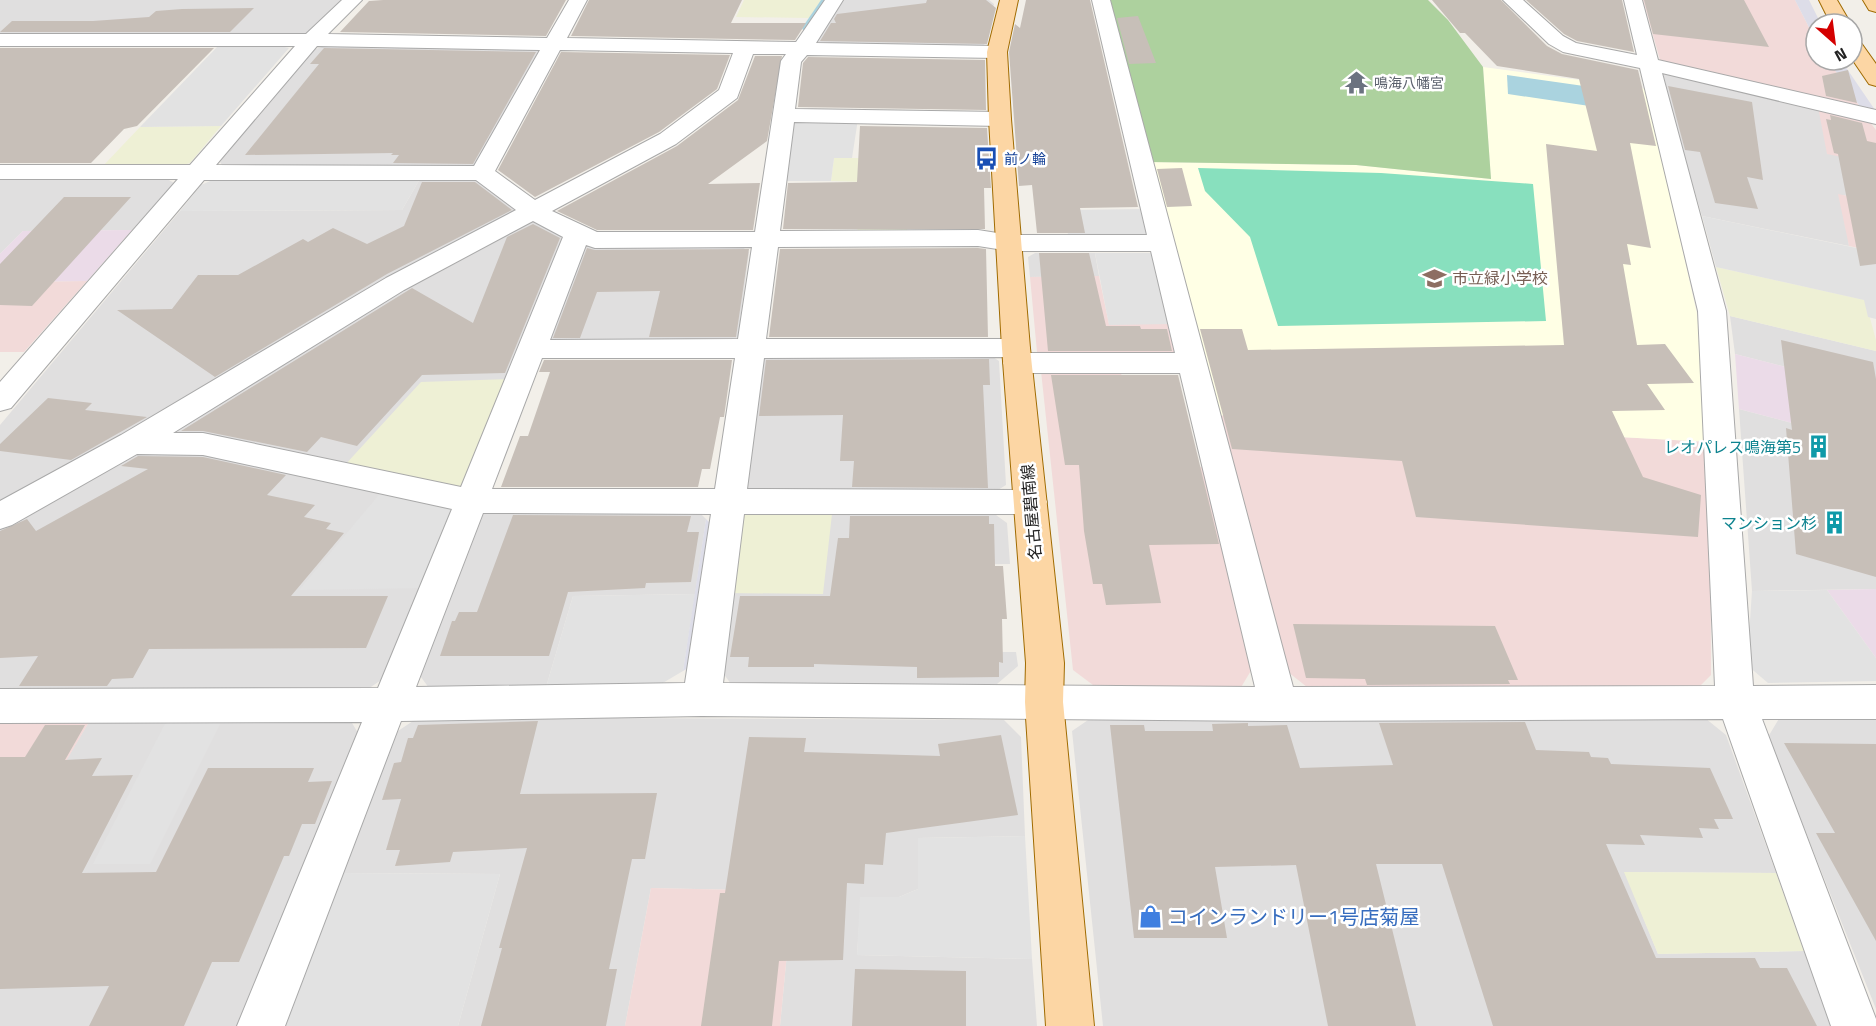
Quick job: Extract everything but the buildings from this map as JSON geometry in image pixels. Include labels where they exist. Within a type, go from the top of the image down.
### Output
[{"type":"main road","name":"名古屋碧南線","points":[[1009,0],[996,52],[1016,355],[1045,663],[1044,702],[1070,1026]]},
{"type":"main road","points":[[1872,0],[1876,6]]},
{"type":"main road","points":[[1864,62],[1876,80]]},
{"type":"street","points":[[0,400],[310,40],[353,0]]},
{"type":"street","points":[[482,173],[551,44],[578,0]]},
{"type":"street","points":[[702,699],[791,61],[834,0]]},
{"type":"street","points":[[1101,0],[1278,704]]},
{"type":"street","points":[[1512,0],[1556,40],[1570,48],[1651,64],[1876,117]]},
{"type":"street","points":[[1633,0],[1712,311],[1729,639],[1736,702],[1855,1026]]},
{"type":"street","points":[[0,40],[310,40],[996,52]]},
{"type":"street","points":[[0,516],[132,442],[395,284],[605,175],[685,128],[729,93],[745,48]]},
{"type":"street","points":[[782,116],[1000,119]]},
{"type":"street","points":[[0,172],[482,173],[535,210],[578,235],[595,240],[978,238],[1010,243],[1162,243]]},
{"type":"street","points":[[261,1026],[373,740],[390,704],[578,235]]},
{"type":"street","points":[[533,349],[751,348],[1016,355],[1191,363]]},
{"type":"street","points":[[132,442],[203,444],[472,501],[1031,502]]},
{"type":"street","points":[[0,706],[390,704],[702,699],[1278,704],[1876,702]]},
{"type":"shaded area","points":[[0,0],[341,0],[305,34],[294,37],[0,37]]},
{"type":"shaded area","points":[[744,0],[821,0],[809,18],[736,17]]},
{"type":"shaded area","points":[[839,0],[989,0],[994,4],[984,46],[816,45],[812,42]]},
{"type":"shaded area","points":[[1643,0],[1795,0],[1804,18],[1804,72],[1836,72],[1861,108],[1674,66],[1660,60]]},
{"type":"shaded area","points":[[1795,0],[1809,0],[1815,12],[1804,12],[1804,18]]},
{"type":"shaded area","points":[[220,44],[271,44],[289,48],[221,126],[140,127]]},
{"type":"shaded area","points":[[329,45],[534,49],[541,53],[481,164],[473,167],[224,168],[220,162],[312,50]]},
{"type":"shaded area","name":"市立緑小学校","points":[[1483,67],[1646,89],[1697,314],[1710,442],[1216,415],[1148,162],[1356,165],[1491,179]]},
{"type":"shaded area","points":[[1666,71],[1818,107],[1876,164],[1876,202],[1842,195],[1849,246],[1702,216],[1659,73]]},
{"type":"shaded area","points":[[1836,72],[1849,72],[1875,110],[1861,108]]},
{"type":"shaded area","points":[[1818,107],[1869,121],[1876,130],[1876,164],[1827,154]]},
{"type":"shaded area","points":[[801,119],[858,119],[852,158],[834,158],[831,181],[783,181],[790,123]]},
{"type":"shaded area","points":[[221,126],[190,163],[180,166],[102,167],[140,127]]},
{"type":"shaded area","points":[[834,158],[890,158],[910,182],[907,233],[857,233],[863,182],[831,181]]},
{"type":"shaded area","points":[[162,176],[174,183],[132,230],[23,231],[0,254],[0,177]]},
{"type":"shaded area","points":[[222,176],[421,177],[402,210],[180,211],[201,185]]},
{"type":"shaded area","points":[[421,177],[481,180],[521,210],[0,511],[0,425],[180,211],[402,210]]},
{"type":"shaded area","points":[[1838,194],[1876,202],[1876,252],[1849,246]]},
{"type":"shaded area","points":[[1146,209],[1147,234],[1068,235],[1065,210]]},
{"type":"shaded area","points":[[1702,216],[1876,252],[1876,319],[1868,317],[1864,300],[1716,267]]},
{"type":"shaded area","points":[[532,217],[565,236],[510,379],[344,466],[163,438],[398,285]]},
{"type":"shaded area","points":[[132,230],[87,281],[0,282],[0,254],[23,231]]},
{"type":"shaded area","points":[[586,246],[741,246],[749,252],[738,337],[724,343],[556,343],[547,336],[579,249]]},
{"type":"shaded area","points":[[1035,253],[1095,253],[1099,276],[1030,277],[1028,257]]},
{"type":"shaded area","points":[[1095,253],[1151,253],[1157,256],[1173,324],[1109,325]]},
{"type":"shaded area","points":[[1716,267],[1865,300],[1876,340],[1876,351],[1730,316]]},
{"type":"shaded area","points":[[1099,276],[1109,324],[1173,324],[1181,353],[1046,357],[1037,352],[1030,277]]},
{"type":"shaded area","points":[[87,281],[24,352],[0,352],[0,282]]},
{"type":"shaded area","points":[[1730,316],[1876,351],[1876,390],[1735,354]]},
{"type":"shaded area","points":[[775,353],[987,353],[999,361],[1006,485],[988,496],[755,495],[742,486],[759,361]]},
{"type":"shaded area","points":[[1735,354],[1876,390],[1876,445],[1739,409]]},
{"type":"shaded area","points":[[1120,368],[1125,392],[1126,467],[1207,467],[1255,664],[1240,689],[1097,688],[1073,670],[1041,371]]},
{"type":"shaded area","points":[[510,379],[466,487],[458,491],[344,466],[421,382]]},
{"type":"shaded area","points":[[1739,409],[1876,445],[1876,589],[1752,591]]},
{"type":"shaded area","points":[[1216,415],[1710,442],[1711,675],[1700,686],[1307,687],[1288,672]]},
{"type":"shaded area","points":[[198,450],[383,490],[426,588],[390,674],[365,691],[0,694],[0,521],[124,452]]},
{"type":"shaded area","points":[[383,490],[457,510],[426,588],[299,590]]},
{"type":"shaded area","points":[[756,504],[833,505],[823,594],[728,593],[738,517]]},
{"type":"shaded area","points":[[833,505],[985,507],[1007,523],[1010,564],[918,565],[915,652],[1016,652],[1018,666],[997,684],[731,684],[718,666],[728,593]]},
{"type":"shaded area","points":[[497,508],[695,508],[706,519],[695,594],[573,596],[546,687],[429,688],[418,673],[477,517]]},
{"type":"shaded area","points":[[706,519],[713,526],[688,668],[683,671]]},
{"type":"shaded area","points":[[1876,589],[1876,658],[1827,590]]},
{"type":"shaded area","points":[[1827,590],[1876,658],[1876,681],[1768,683],[1747,665],[1752,591]]},
{"type":"shaded area","points":[[695,594],[683,671],[656,687],[546,687],[573,596]]},
{"type":"shaded area","points":[[0,717],[92,717],[2,870],[0,870]]},
{"type":"shaded area","points":[[92,717],[349,718],[358,733],[240,1026],[0,1026],[0,870]]},
{"type":"shaded area","points":[[419,717],[1004,720],[1021,737],[1025,836],[918,838],[918,889],[899,897],[861,897],[857,955],[1032,959],[1037,1026],[780,1026],[793,891],[651,888],[625,1026],[458,1026],[500,874],[340,873],[395,733]]},
{"type":"shaded area","points":[[1780,717],[1876,718],[1876,1009],[1768,737]]},
{"type":"shaded area","points":[[168,718],[223,718],[150,864],[93,864]]},
{"type":"shaded area","points":[[1091,718],[1705,718],[1726,735],[1776,873],[1625,872],[1658,954],[1804,951],[1831,1026],[1103,1026],[1072,731]]},
{"type":"shaded area","points":[[1025,836],[1032,959],[857,955],[860,897],[899,897],[918,889],[918,838]]},
{"type":"shaded area","points":[[1624,872],[1776,873],[1804,951],[1658,954]]},
{"type":"shaded area","points":[[340,873],[500,874],[458,1026],[284,1026]]},
{"type":"shaded area","points":[[651,888],[793,891],[780,1026],[625,1026]]},
{"type":"green space","points":[[1106,0],[1428,0],[1448,20],[1483,67],[1491,179],[1356,165],[1148,162]]},
{"type":"green space","points":[[1198,168],[1381,173],[1533,184],[1546,321],[1278,326],[1250,237],[1205,191]]},
{"type":"water","points":[[1507,75],[1619,91],[1623,111],[1508,94]]},
{"type":"waterway","points":[[806,28],[824,0]]},
{"type":"place","name":"鳴海八幡宮","points":[[1356,83]]},
{"type":"place","name":"前ノ輪","points":[[986,159]]},
{"type":"place","name":"市立緑小学校","points":[[1434,278]]},
{"type":"place","name":"レオパレス鳴海第5","points":[[1819,447]]},
{"type":"place","name":"マンション杉","points":[[1835,523]]},
{"type":"place","name":"コインランドリー1号店菊屋","points":[[1150,917]]}]
